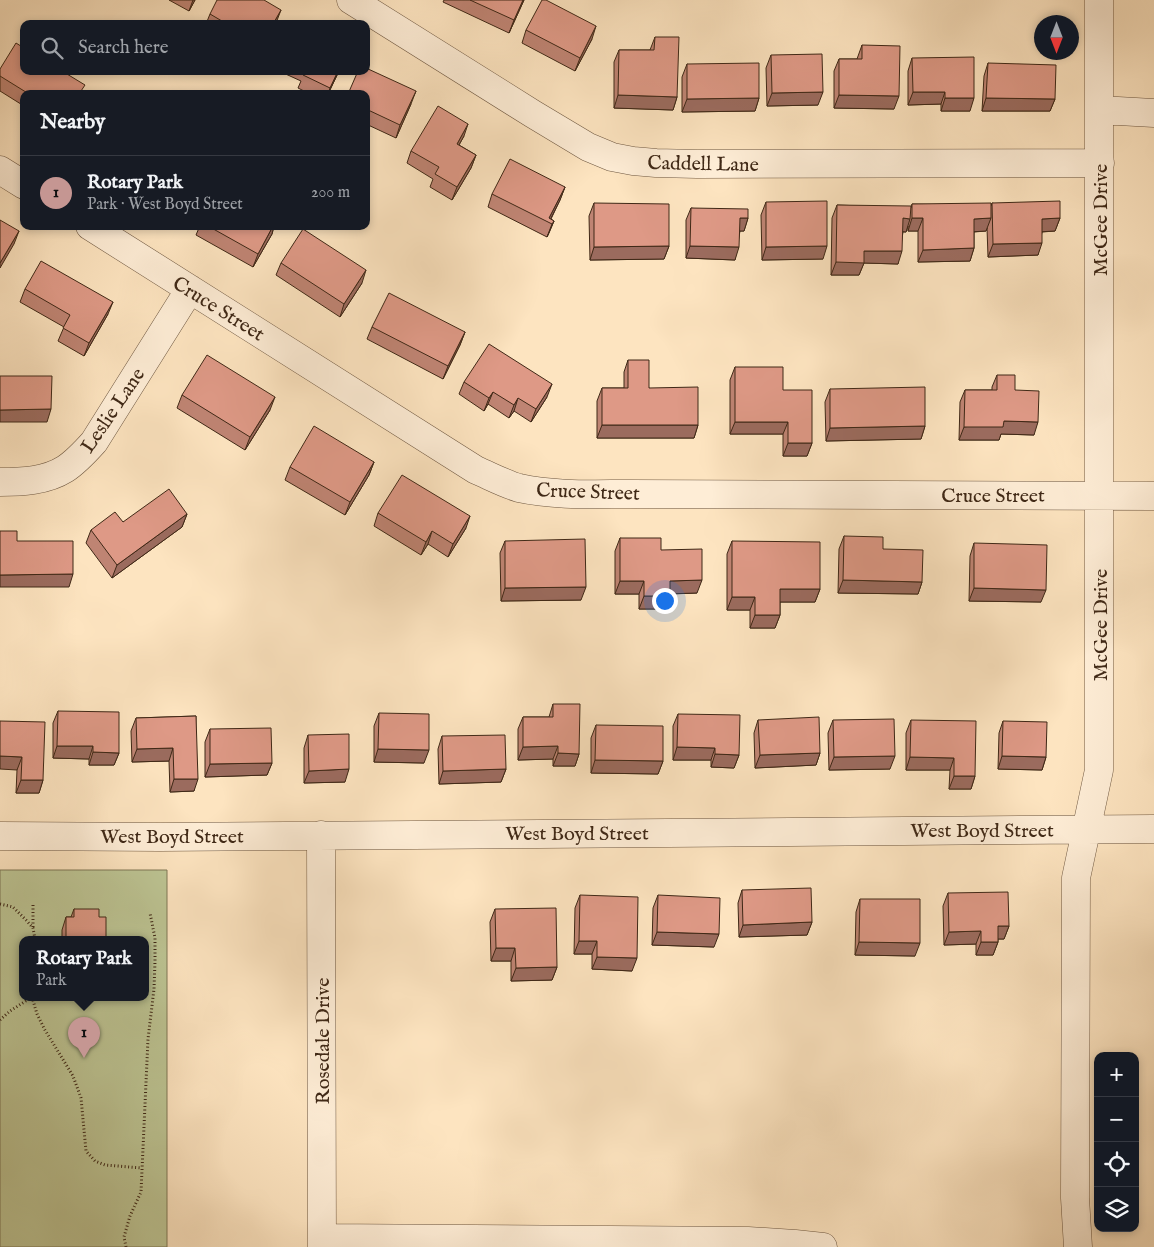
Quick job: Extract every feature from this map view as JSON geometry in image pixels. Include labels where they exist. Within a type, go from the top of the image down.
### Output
[{"type":"street","name":"Caddell Lane","points":[[351,0],[533,114],[588,147],[612,157],[656,163],[697,164],[1100,163]]},
{"type":"street","name":"McGee Drive","points":[[1078,1247],[1075,1198],[1076,878],[1099,770],[1099,0]]},
{"type":"street","points":[[1100,110],[1154,113]]},
{"type":"street","points":[[0,170],[20,182]]},
{"type":"street","name":"Cruce Street","points":[[96,230],[476,470],[517,487],[540,492],[573,495],[1154,496]]},
{"type":"street","name":"Leslie Lane","points":[[0,482],[36,480],[50,476],[65,469],[82,456],[104,427],[190,289]]},
{"type":"street","name":"West Boyd Street","points":[[0,836],[1154,829]]},
{"type":"street","name":"Rosedale Drive","points":[[321,835],[322,1242]]},
{"type":"street","points":[[322,1242],[748,1242],[823,1247]]},
{"type":"path","points":[[0,904],[13,906],[32,928]]},
{"type":"path","points":[[33,904],[32,928],[34,936]]},
{"type":"path","points":[[126,1247],[124,1237],[130,1216],[141,1192],[148,1039],[154,988],[156,938],[150,913]]},
{"type":"path","points":[[0,1020],[26,1001]]},
{"type":"path","points":[[33,1001],[45,1030],[73,1076],[81,1098],[86,1151],[95,1161],[105,1165],[142,1168]]},
{"type":"green space","points":[[0,870],[167,870],[167,1247],[0,1247]]},
{"type":"building","points":[[217,0],[264,0],[281,10],[275,20],[220,20],[210,14]]},
{"type":"building","points":[[470,0],[523,0],[514,20]]},
{"type":"building","points":[[542,0],[546,0],[596,26],[580,58],[526,30]]},
{"type":"building","points":[[655,37],[679,37],[677,97],[618,95],[619,50],[654,50]]},
{"type":"building","points":[[16,43],[20,46],[20,75],[69,75],[85,85],[82,90],[23,90],[0,76],[0,69]]},
{"type":"building","points":[[862,45],[900,46],[899,96],[839,95],[839,59],[862,59]]},
{"type":"building","points":[[822,54],[823,92],[772,93],[771,55]]},
{"type":"building","points":[[974,57],[974,98],[945,98],[945,92],[913,92],[912,58]]},
{"type":"building","points":[[759,63],[759,98],[687,99],[687,64]]},
{"type":"building","points":[[988,63],[1056,65],[1055,99],[986,98]]},
{"type":"building","points":[[370,70],[416,91],[400,125],[370,111],[370,90],[350,90],[356,75],[370,75]]},
{"type":"building","points":[[303,75],[336,75],[330,88]]},
{"type":"building","points":[[438,106],[468,124],[457,144],[476,155],[457,187],[435,174],[439,167],[411,151]]},
{"type":"building","points":[[510,159],[565,187],[549,218],[554,221],[552,224],[492,194]]},
{"type":"building","points":[[827,201],[827,246],[766,247],[766,202]]},
{"type":"building","points":[[1060,201],[1060,218],[1042,219],[1042,243],[993,244],[992,203]]},
{"type":"building","points":[[594,203],[669,204],[669,246],[594,247]]},
{"type":"building","points":[[991,203],[991,218],[974,219],[974,248],[923,250],[923,218],[912,218],[912,204]]},
{"type":"building","points":[[837,205],[911,206],[910,219],[903,218],[902,251],[864,251],[864,263],[836,262]]},
{"type":"building","points":[[691,208],[748,209],[748,218],[740,218],[739,247],[690,246]]},
{"type":"building","points":[[0,220],[19,231],[0,263]]},
{"type":"building","points":[[215,230],[271,230],[258,254]]},
{"type":"building","points":[[302,230],[305,230],[366,270],[344,304],[281,263]]},
{"type":"building","points":[[41,261],[113,302],[89,343],[63,328],[70,315],[25,289]]},
{"type":"building","points":[[389,293],[465,332],[448,366],[372,327]]},
{"type":"building","points":[[489,344],[552,384],[536,409],[518,398],[514,405],[493,392],[489,398],[464,382]]},
{"type":"building","points":[[207,355],[275,397],[250,437],[182,395]]},
{"type":"building","points":[[628,360],[649,360],[649,388],[698,387],[698,425],[602,425],[602,388],[628,388]]},
{"type":"building","points":[[735,367],[783,367],[783,390],[812,390],[812,443],[788,443],[788,422],[735,422]]},
{"type":"building","points":[[997,375],[1015,375],[1015,390],[1039,391],[1038,422],[1004,421],[1003,427],[964,427],[965,390],[997,390]]},
{"type":"building","points":[[0,376],[52,376],[51,409],[0,410]]},
{"type":"building","points":[[925,387],[925,426],[830,428],[830,389]]},
{"type":"building","points":[[314,426],[374,462],[350,502],[290,467]]},
{"type":"building","points":[[402,475],[470,516],[453,544],[432,531],[426,542],[378,513]]},
{"type":"building","points":[[169,489],[187,514],[117,565],[91,530],[115,512],[123,522]]},
{"type":"building","points":[[0,531],[17,531],[17,541],[73,541],[73,574],[0,575]]},
{"type":"building","points":[[844,536],[883,537],[883,549],[923,550],[922,582],[843,580]]},
{"type":"building","points":[[620,538],[661,538],[661,550],[702,549],[702,580],[670,581],[670,596],[644,596],[644,581],[620,581]]},
{"type":"building","points":[[585,539],[586,587],[505,588],[505,541]]},
{"type":"building","points":[[732,541],[820,542],[820,589],[780,589],[780,615],[755,615],[755,597],[732,597]]},
{"type":"building","points":[[974,543],[1047,545],[1046,590],[974,588]]},
{"type":"building","points":[[553,704],[580,704],[579,754],[558,753],[558,746],[523,747],[523,717],[553,717]]},
{"type":"building","points":[[58,711],[119,712],[119,753],[93,752],[93,746],[57,746]]},
{"type":"building","points":[[379,713],[429,714],[429,750],[378,749]]},
{"type":"building","points":[[678,714],[740,715],[739,755],[715,754],[715,748],[677,747]]},
{"type":"building","points":[[196,716],[198,779],[174,779],[173,748],[137,749],[136,718]]},
{"type":"building","points":[[819,717],[820,753],[760,755],[758,720]]},
{"type":"building","points":[[894,719],[895,756],[834,757],[833,720]]},
{"type":"building","points":[[911,720],[976,721],[975,776],[954,776],[954,758],[910,757]]},
{"type":"building","points":[[0,721],[45,722],[43,780],[21,780],[22,757],[0,756]]},
{"type":"building","points":[[1003,721],[1047,722],[1046,757],[1002,756]]},
{"type":"building","points":[[596,725],[663,726],[663,761],[595,760]]},
{"type":"building","points":[[271,728],[272,763],[210,764],[210,729]]},
{"type":"building","points":[[349,734],[349,769],[309,771],[308,735]]},
{"type":"building","points":[[505,735],[506,769],[443,771],[442,736]]},
{"type":"building","points":[[811,888],[812,922],[743,925],[742,890]]},
{"type":"building","points":[[1008,892],[1009,926],[998,926],[998,942],[981,942],[981,931],[949,932],[948,893]]},
{"type":"building","points":[[580,895],[638,897],[637,958],[597,957],[597,941],[579,941]]},
{"type":"building","points":[[658,895],[720,898],[719,934],[657,932]]},
{"type":"building","points":[[860,899],[920,899],[920,943],[859,942]]},
{"type":"building","points":[[556,908],[557,967],[516,968],[515,948],[496,948],[495,909]]},
{"type":"building","points":[[74,909],[99,909],[99,917],[106,917],[106,936],[66,936],[66,917],[74,917]]},
{"type":"place","name":"Rotary Park","points":[[84,1058]]}]
